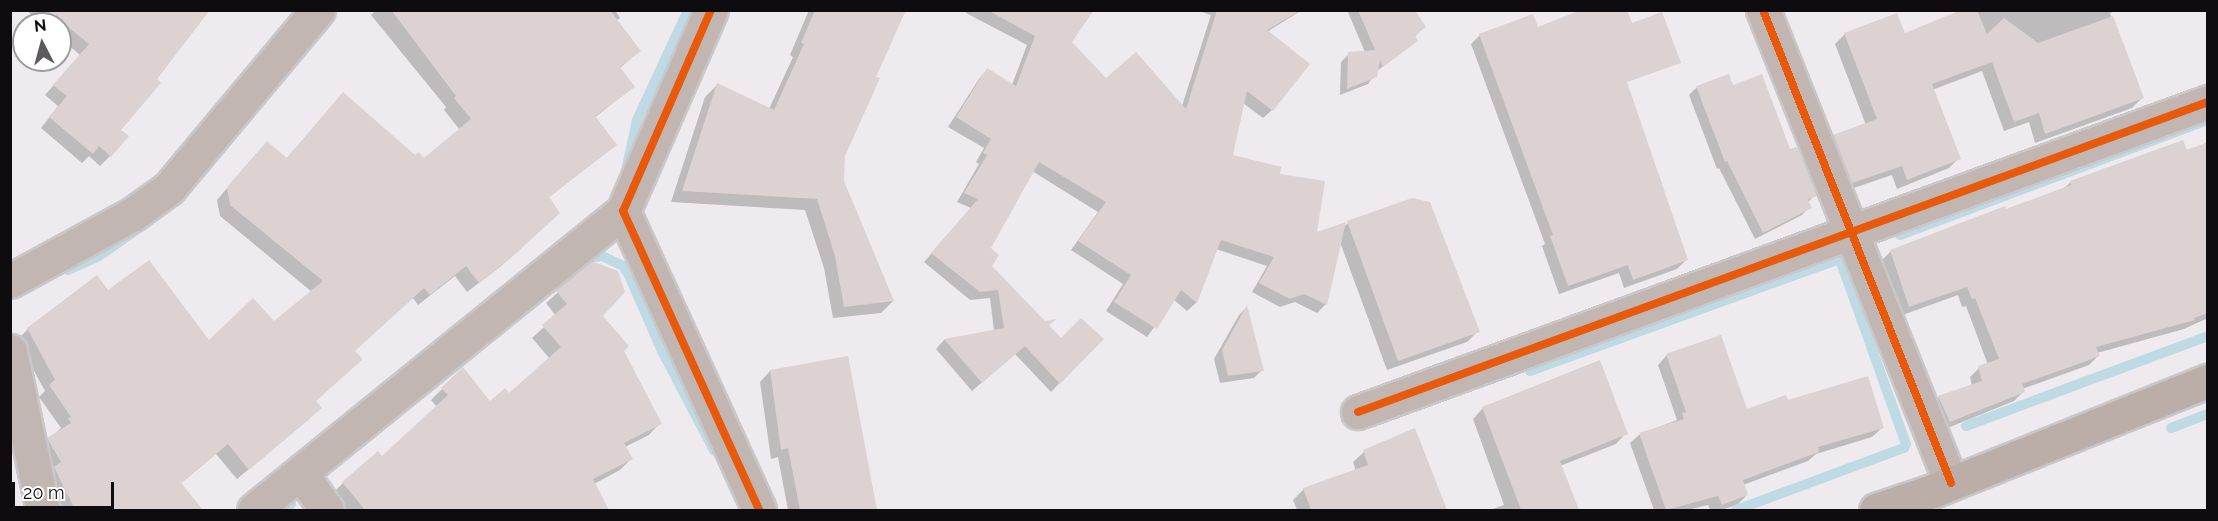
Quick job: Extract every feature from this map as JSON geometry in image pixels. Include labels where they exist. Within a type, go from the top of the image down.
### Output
[{"type":"main road","points":[[1876,510],[1940,494],[2208,381]]},
{"type":"street","points":[[10,281],[133,214],[169,188],[318,10]]},
{"type":"street","points":[[254,510],[302,474],[623,211],[711,10]]},
{"type":"street","points":[[1763,10],[1851,231],[1940,494]]},
{"type":"street","points":[[1358,412],[2208,102]]},
{"type":"street","points":[[623,211],[759,510]]},
{"type":"street","points":[[10,351],[43,510]]},
{"type":"street","points":[[302,474],[327,510]]},
{"type":"building","points":[[47,10],[210,10],[157,79],[161,83],[121,130],[129,136],[111,157],[99,146],[93,154],[49,117],[67,96],[53,85],[64,72],[72,72],[72,63],[89,44],[72,30],[72,12]]},
{"type":"building","points":[[391,10],[610,10],[641,51],[620,67],[635,87],[595,116],[617,145],[549,197],[560,213],[513,256],[479,283],[466,266],[430,295],[424,288],[355,351],[363,359],[316,401],[322,408],[249,470],[228,444],[181,483],[203,510],[75,510],[54,467],[61,462],[47,438],[71,423],[68,419],[71,417],[49,385],[55,380],[27,328],[97,275],[108,290],[149,260],[209,340],[253,298],[274,321],[323,281],[230,205],[227,187],[267,141],[287,158],[343,92],[415,155],[419,152],[424,158],[471,119]]},
{"type":"building","points":[[815,10],[906,10],[876,77],[880,78],[845,156],[844,181],[894,301],[844,307],[835,256],[817,199],[682,191],[717,83],[774,110],[804,44],[801,43]]},
{"type":"building","points":[[987,10],[1094,10],[1072,42],[1106,78],[1136,52],[1186,109],[1217,10],[1301,10],[1267,30],[1310,64],[1273,111],[1247,91],[1233,155],[1281,167],[1280,174],[1325,181],[1317,232],[1346,222],[1327,305],[1304,294],[1290,299],[1259,283],[1274,257],[1221,240],[1197,303],[1181,290],[1157,329],[1114,302],[1131,275],[1078,241],[1106,202],[1039,162],[991,248],[999,255],[992,266],[1045,321],[1057,319],[1049,325],[1061,338],[1081,318],[1104,339],[1060,384],[1025,346],[982,383],[944,339],[1004,328],[998,290],[980,292],[931,253],[978,199],[964,193],[987,155],[983,153],[991,139],[956,117],[987,68],[1016,86],[1035,36]]},
{"type":"building","points":[[1358,10],[1415,10],[1426,27],[1415,35],[1418,41],[1383,67],[1380,60],[1377,77],[1347,89],[1348,52],[1375,50]]},
{"type":"building","points":[[1581,10],[1627,10],[1632,23],[1662,12],[1681,63],[1627,82],[1688,260],[1633,280],[1628,265],[1568,286],[1550,236],[1553,235],[1479,34],[1533,14],[1538,27]]},
{"type":"building","points":[[1961,10],[1977,10],[1987,34],[2004,18],[2038,43],[2113,16],[2144,98],[2045,134],[2039,113],[2014,122],[1992,62],[1932,84],[1961,159],[1907,180],[1902,166],[1852,183],[1833,135],[1877,119],[1844,33],[1897,13],[1905,33]]},
{"type":"building","points":[[1729,74],[1733,85],[1762,74],[1790,149],[1797,147],[1817,196],[1808,199],[1812,208],[1763,233],[1727,161],[1725,162],[1696,86]]},
{"type":"building","points":[[2183,140],[2187,150],[2208,142],[2208,313],[2194,318],[2195,320],[2096,347],[2100,356],[2022,384],[2025,392],[1950,422],[1938,396],[1982,381],[1978,366],[1999,359],[1975,298],[1972,299],[1967,287],[1909,307],[1890,250],[2005,206],[2006,209],[2071,185],[2070,181]]},
{"type":"building","points":[[1412,198],[1430,202],[1480,332],[1398,361],[1347,221]]},
{"type":"building","points":[[591,261],[618,271],[625,292],[603,316],[629,346],[624,351],[662,424],[624,443],[633,459],[593,479],[609,510],[365,510],[342,482],[378,451],[382,456],[448,395],[441,388],[463,367],[490,401],[505,388],[509,393],[561,347],[542,325],[567,304],[556,291]]},
{"type":"building","points":[[1247,305],[1264,371],[1228,376],[1222,350]]},
{"type":"building","points":[[1721,335],[1747,409],[1786,395],[1788,400],[1868,376],[1884,428],[1818,447],[1819,452],[1743,480],[1748,495],[1722,505],[1718,496],[1666,510],[1639,433],[1684,419],[1682,413],[1686,412],[1666,354]]},
{"type":"building","points":[[848,356],[877,510],[800,510],[788,448],[781,450],[770,370]]},
{"type":"building","points":[[1600,360],[1628,434],[1560,461],[1579,510],[1521,510],[1482,407]]},
{"type":"building","points":[[1415,428],[1447,510],[1311,510],[1303,488],[1368,465],[1363,450]]},
{"type":"waterway","points":[[626,171],[637,120],[688,10]]},
{"type":"waterway","points":[[1900,235],[2208,120]]},
{"type":"waterway","points":[[68,270],[99,256],[148,222]]},
{"type":"waterway","points":[[580,259],[602,256],[623,266],[628,273],[663,353],[714,450]]},
{"type":"waterway","points":[[1530,371],[1842,258]]},
{"type":"waterway","points":[[1736,510],[1904,448],[1906,444],[1840,260]]},
{"type":"waterway","points":[[1966,426],[2208,336]]},
{"type":"waterway","points":[[2171,428],[2208,414]]},
{"type":"waterway","points":[[283,510],[291,504]]},
{"type":"cycle path","points":[[711,10],[623,211],[759,510]]},
{"type":"cycle path","points":[[1763,10],[1951,483]]},
{"type":"cycle path","points":[[1358,412],[2208,102]]}]
